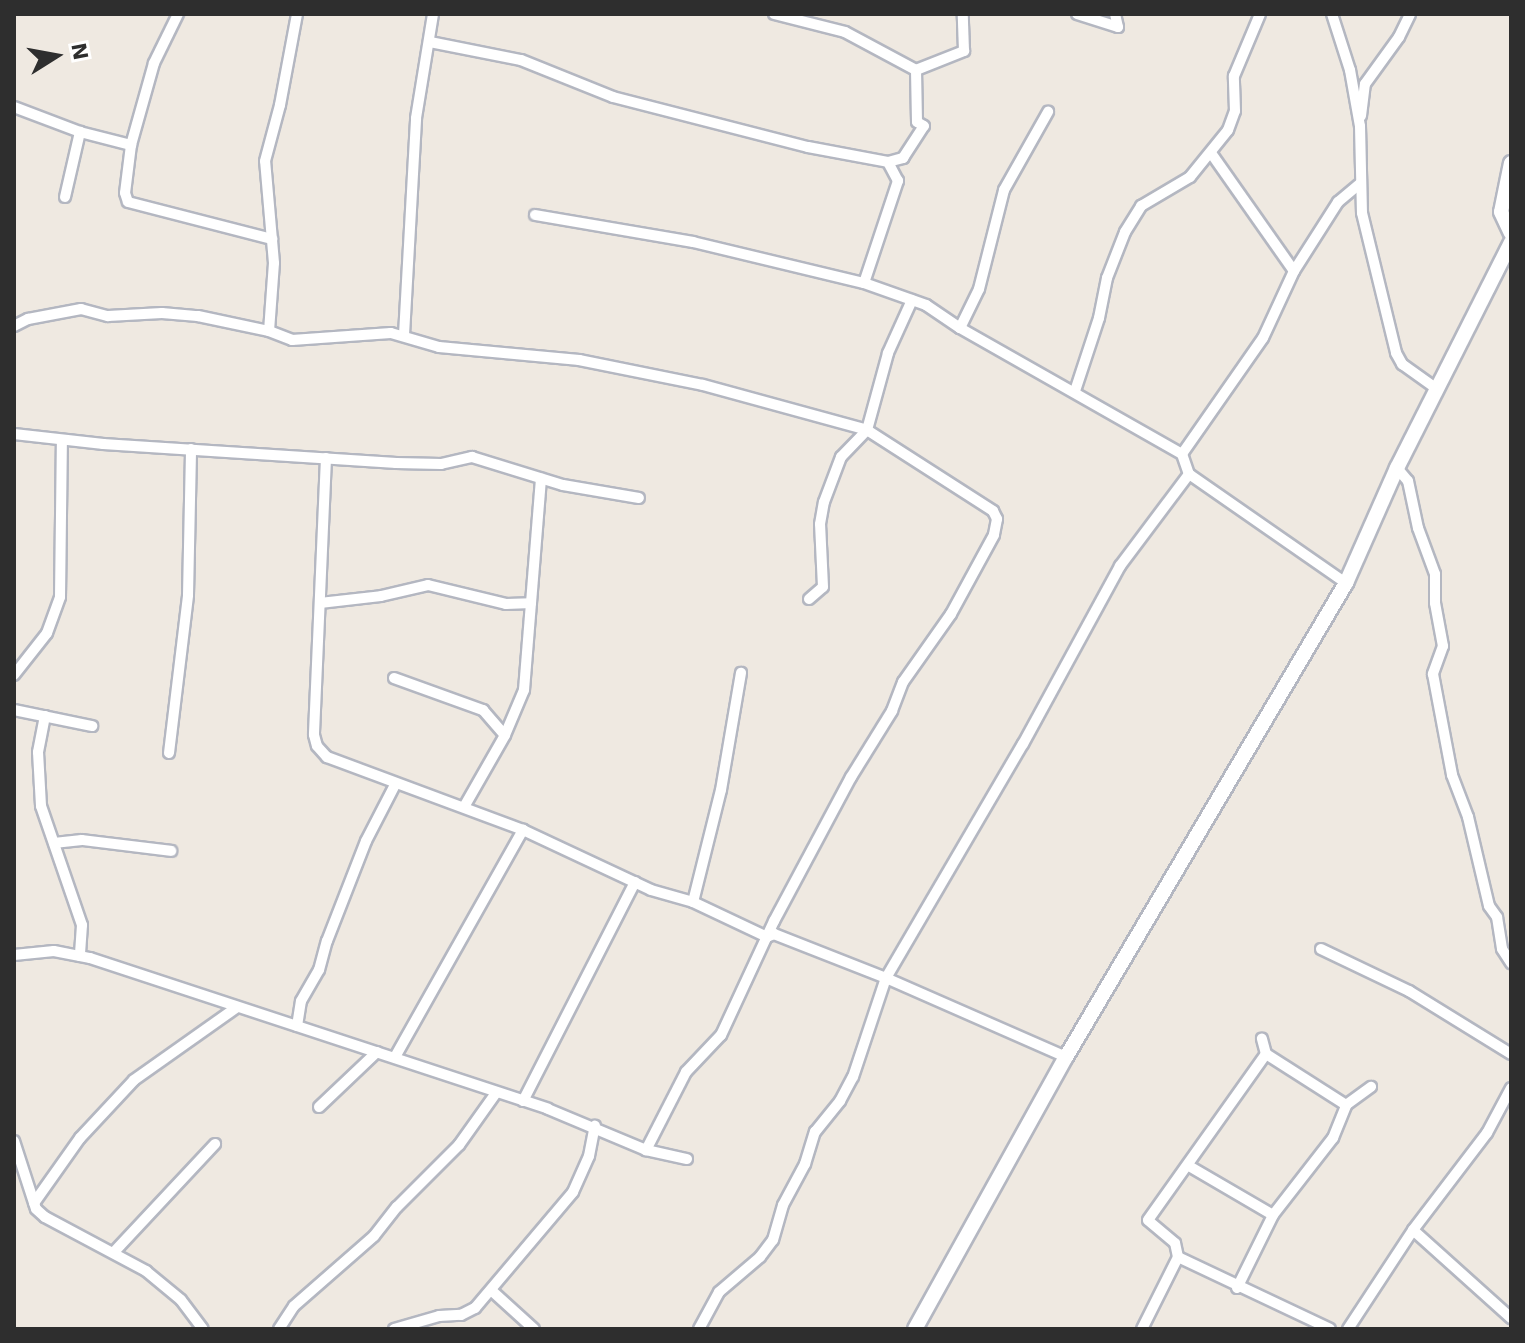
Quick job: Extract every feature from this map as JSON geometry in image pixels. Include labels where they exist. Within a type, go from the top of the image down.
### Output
[{"type":"street","points":[[178,14],[154,63],[131,145],[125,193],[128,202],[272,239]]},
{"type":"street","points":[[269,331],[274,263],[265,161],[280,105],[297,14]]},
{"type":"street","points":[[404,335],[416,118],[433,14]]},
{"type":"street","points":[[774,14],[845,32],[916,70],[964,51],[963,14]]},
{"type":"street","points":[[1077,14],[1118,27],[1115,14]]},
{"type":"street","points":[[1075,391],[1099,318],[1107,278],[1125,232],[1141,206],[1178,186],[1211,153],[1233,119],[1234,76],[1260,14]]},
{"type":"street","points":[[1332,14],[1350,70],[1360,126]]},
{"type":"street","points":[[1410,14],[1399,37],[1365,84],[1360,126],[1362,213],[1396,353],[1402,364],[1437,389]]},
{"type":"street","points":[[430,42],[521,60],[613,97],[808,147],[888,162],[903,158]]},
{"type":"street","points":[[864,283],[903,158],[924,126],[917,122],[916,70]]},
{"type":"street","points":[[14,107],[80,132],[131,145]]},
{"type":"street","points":[[960,328],[979,289],[1004,190],[1048,112]]},
{"type":"street","points":[[65,197],[80,132]]},
{"type":"street","points":[[1211,153],[1294,271]]},
{"type":"street","points":[[888,162],[898,181]]},
{"type":"street","points":[[1511,163],[1501,212],[1511,233]]},
{"type":"street","points":[[1182,454],[1263,338],[1294,271],[1338,202],[1361,183]]},
{"type":"street","points":[[535,215],[693,242],[864,283],[926,305],[960,328],[1182,454],[1189,474],[1346,583]]},
{"type":"street","points":[[918,1329],[1066,1057],[1346,583],[1397,468],[1511,242]]},
{"type":"street","points":[[809,599],[823,587],[820,524],[824,502],[841,457],[867,430],[888,353],[912,300]]},
{"type":"street","points":[[14,326],[81,309],[108,316],[162,313],[198,316],[269,331],[292,340],[391,333],[439,347],[579,360],[703,385],[867,430],[987,505],[997,519],[997,526],[951,614],[903,682],[892,711],[851,777],[767,937],[721,1035],[686,1072],[646,1150]]},
{"type":"street","points":[[14,434],[62,440],[441,464],[472,457],[541,479],[639,498]]},
{"type":"street","points":[[14,675],[47,633],[60,597],[62,440]]},
{"type":"street","points":[[169,753],[187,606],[191,449]]},
{"type":"street","points":[[326,458],[314,735],[317,746],[327,757],[523,830],[635,882],[693,902],[767,937],[774,934],[886,978],[1066,1057]]},
{"type":"street","points":[[1397,468],[1408,481],[1418,528],[1435,574],[1435,603],[1441,621],[1443,646],[1433,674],[1452,775],[1468,817],[1489,906],[1497,917],[1502,949],[1511,963]]},
{"type":"street","points":[[699,1329],[719,1292],[760,1257],[773,1240],[783,1205],[805,1164],[815,1132],[853,1077],[886,978],[1023,744],[1120,566],[1189,474]]},
{"type":"street","points":[[464,807],[505,735],[524,690],[541,479]]},
{"type":"street","points":[[320,603],[381,596],[428,585],[506,604],[531,603]]},
{"type":"street","points":[[693,902],[721,790],[741,673]]},
{"type":"street","points":[[394,678],[483,710],[505,735]]},
{"type":"street","points":[[14,710],[92,726]]},
{"type":"street","points":[[45,716],[38,780],[41,806],[82,925],[80,956]]},
{"type":"street","points":[[297,1026],[301,1001],[319,970],[327,941],[366,841],[396,783]]},
{"type":"street","points":[[395,1057],[523,830]]},
{"type":"street","points":[[54,843],[82,840],[171,851]]},
{"type":"street","points":[[523,1101],[635,882]]},
{"type":"street","points":[[1321,949],[1409,991],[1511,1053]]},
{"type":"street","points":[[14,955],[36,951],[80,956],[395,1057],[595,1126],[646,1150],[687,1159]]},
{"type":"street","points":[[34,1203],[80,1138],[134,1080],[237,1007]]},
{"type":"street","points":[[1262,1039],[1266,1054],[1346,1105]]},
{"type":"street","points":[[319,1107],[377,1052]]},
{"type":"street","points":[[1142,1329],[1178,1257],[1175,1243],[1148,1220],[1266,1054]]},
{"type":"street","points":[[1237,1288],[1273,1215],[1333,1138],[1346,1105],[1371,1087]]},
{"type":"street","points":[[1348,1329],[1413,1230],[1487,1133],[1511,1088]]},
{"type":"street","points":[[279,1329],[294,1306],[374,1236],[397,1207],[459,1145],[496,1093]]},
{"type":"street","points":[[394,1329],[439,1316],[461,1315],[475,1308],[573,1192],[589,1156],[595,1126]]},
{"type":"street","points":[[14,1141],[34,1203],[45,1217],[114,1252],[164,1284],[203,1329]]},
{"type":"street","points":[[114,1252],[215,1144]]},
{"type":"street","points":[[1189,1166],[1273,1215]]},
{"type":"street","points":[[1413,1230],[1511,1318]]},
{"type":"street","points":[[918,1329],[965,1252]]},
{"type":"street","points":[[1178,1257],[1237,1288],[1330,1329]]},
{"type":"street","points":[[491,1290],[534,1329]]}]
